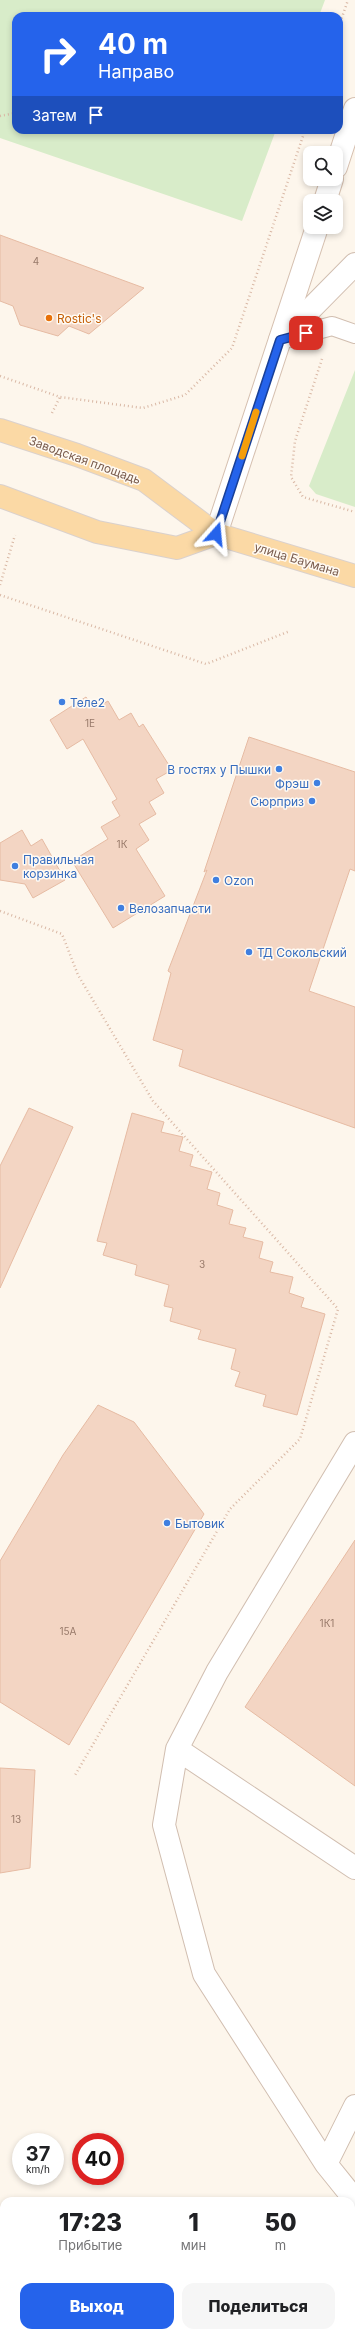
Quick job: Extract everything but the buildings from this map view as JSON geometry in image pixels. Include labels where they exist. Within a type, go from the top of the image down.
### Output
[{"type":"main road","name":"Заводская площадь","points":[[0,430],[77,455],[144,480],[216,534]]},
{"type":"main road","points":[[0,496],[97,532],[177,548],[216,534]]},
{"type":"main road","name":"улица Баумана","points":[[216,534],[355,576]]},
{"type":"street","points":[[343,146],[355,109]]},
{"type":"street","points":[[216,534],[315,234]]},
{"type":"street","points":[[280,340],[355,264]]},
{"type":"street","points":[[353,2197],[326,2164],[204,1974],[164,1825],[177,1749],[217,1672],[355,1443]]},
{"type":"street","points":[[177,1749],[355,1868]]},
{"type":"street","points":[[326,2164],[355,2106]]},
{"type":"lane","points":[[280,340],[332,326],[355,334]]},
{"type":"path","points":[[343,14],[348,0]]},
{"type":"path","points":[[0,116],[12,114]]},
{"type":"path","points":[[0,376],[60,397],[143,408],[185,395],[232,348],[304,134]]},
{"type":"path","points":[[332,326],[296,441],[291,477],[303,497],[355,512]]},
{"type":"path","points":[[52,413],[60,397]]},
{"type":"path","points":[[0,585],[16,533]]},
{"type":"path","points":[[0,595],[206,664],[290,631]]},
{"type":"path","points":[[0,911],[62,934],[78,975],[153,1101],[338,1309],[300,1439],[230,1509],[74,1777]]},
{"type":"green space","points":[[0,0],[325,0],[320,12],[12,12],[12,134],[275,134],[242,221],[0,138]]},
{"type":"green space","points":[[355,370],[355,507],[316,494],[309,486]]},
{"type":"slow traffic","points":[[242,456],[256,412]]},
{"type":"place","name":"Rostic's","points":[[49,318]]},
{"type":"place","name":"Теле2","points":[[62,702]]},
{"type":"place","name":"В гостях у Пышки","points":[[279,769]]},
{"type":"place","name":"Фрэш","points":[[317,783]]},
{"type":"place","name":"Сюрприз","points":[[312,801]]},
{"type":"place","name":"Правильная корзинка","points":[[15,866]]},
{"type":"place","name":"Ozon","points":[[216,880]]},
{"type":"place","name":"Велозапчасти","points":[[121,908]]},
{"type":"place","name":"ТД Сокольский","points":[[249,952]]},
{"type":"place","name":"Бытовик","points":[[167,1523]]},
{"type":"route","points":[[216,534],[280,340],[306,333]]}]
